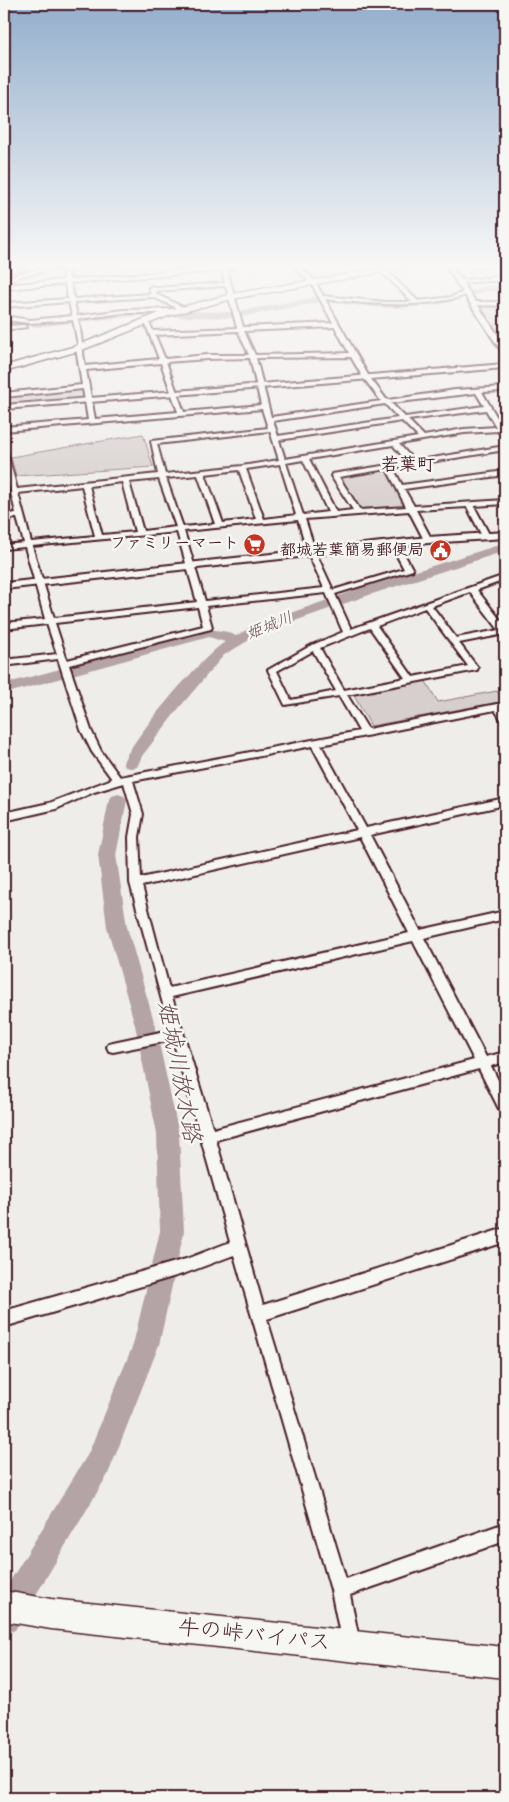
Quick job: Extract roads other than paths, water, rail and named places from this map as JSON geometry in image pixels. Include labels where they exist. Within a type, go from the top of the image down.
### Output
[{"type":"highway","name":"牛の峠バイパス","points":[[4,1606],[52,1614],[351,1648],[505,1663]]},
{"type":"main road","points":[[4,369],[64,352]]},
{"type":"street","points":[[80,352],[92,422]]},
{"type":"street","points":[[159,352],[182,414]]},
{"type":"street","points":[[251,352],[265,406],[312,553],[348,633]]},
{"type":"street","points":[[350,352],[365,376],[386,402],[422,438]]},
{"type":"street","points":[[84,368],[208,357],[352,355]]},
{"type":"street","points":[[4,407],[505,366]]},
{"type":"street","points":[[4,395],[86,387]]},
{"type":"street","points":[[270,419],[478,390],[505,389]]},
{"type":"street","points":[[478,390],[503,428],[505,437]]},
{"type":"street","points":[[4,429],[265,406]]},
{"type":"street","points":[[276,438],[489,408]]},
{"type":"street","points":[[15,491],[242,468],[464,431],[503,428]]},
{"type":"street","points":[[4,663],[65,662],[208,627],[153,442],[273,429]]},
{"type":"street","points":[[395,443],[412,463]]},
{"type":"street","points":[[358,512],[335,476],[505,448]]},
{"type":"street","points":[[4,452],[22,515],[38,583],[92,743],[123,781],[138,814],[134,837],[136,883],[164,994],[208,1136],[258,1314],[340,1590],[351,1648]]},
{"type":"street","points":[[305,458],[333,514]]},
{"type":"street","points":[[389,467],[428,540]]},
{"type":"street","points":[[242,468],[261,522]]},
{"type":"street","points":[[201,472],[220,526]]},
{"type":"street","points":[[400,487],[505,473]]},
{"type":"street","points":[[125,480],[140,534]]},
{"type":"street","points":[[85,484],[99,538]]},
{"type":"street","points":[[4,547],[333,514],[505,502]]},
{"type":"street","points":[[469,504],[486,536]]},
{"type":"street","points":[[4,517],[22,515]]},
{"type":"street","points":[[4,586],[394,543],[505,535]]},
{"type":"street","points":[[4,626],[200,604],[330,592],[409,570],[394,543]]},
{"type":"street","points":[[428,605],[474,668],[288,703],[272,670],[315,647],[348,633],[505,577]]},
{"type":"street","points":[[454,640],[505,631],[472,589]]},
{"type":"street","points":[[372,625],[411,681]]},
{"type":"street","points":[[315,647],[365,733]]},
{"type":"street","points":[[4,817],[52,806],[90,790],[123,781],[365,733],[497,708],[505,719]]},
{"type":"street","points":[[315,743],[505,1108]]},
{"type":"street","points":[[136,883],[505,801]]},
{"type":"street","points":[[164,994],[505,915]]},
{"type":"street","points":[[113,1047],[175,1034]]},
{"type":"street","points":[[208,1136],[505,1057]]},
{"type":"street","points":[[258,1314],[505,1235]]},
{"type":"street","points":[[4,1319],[186,1266],[239,1246]]},
{"type":"street","points":[[340,1590],[505,1532]]},
{"type":"waterway","name":"姫城川","points":[[236,642],[258,629],[364,592],[505,547]]},
{"type":"waterway","name":"姫城川","points":[[4,689],[209,633],[223,635],[236,642]]},
{"type":"waterway","name":"姫城川放水路","points":[[131,763],[134,755],[173,705],[219,652],[236,642]]},
{"type":"waterway","name":"姫城川放水路","points":[[4,1619],[98,1464],[146,1345],[172,1231],[168,1134],[145,1025],[117,927],[107,855],[118,800]]},
{"type":"place","name":"ファミリーマート","points":[[255,544]]},
{"type":"place","name":"都城若葉簡易郵便局","points":[[440,551]]},
{"type":"district","name":"若葉町","points":[[408,466]]}]
